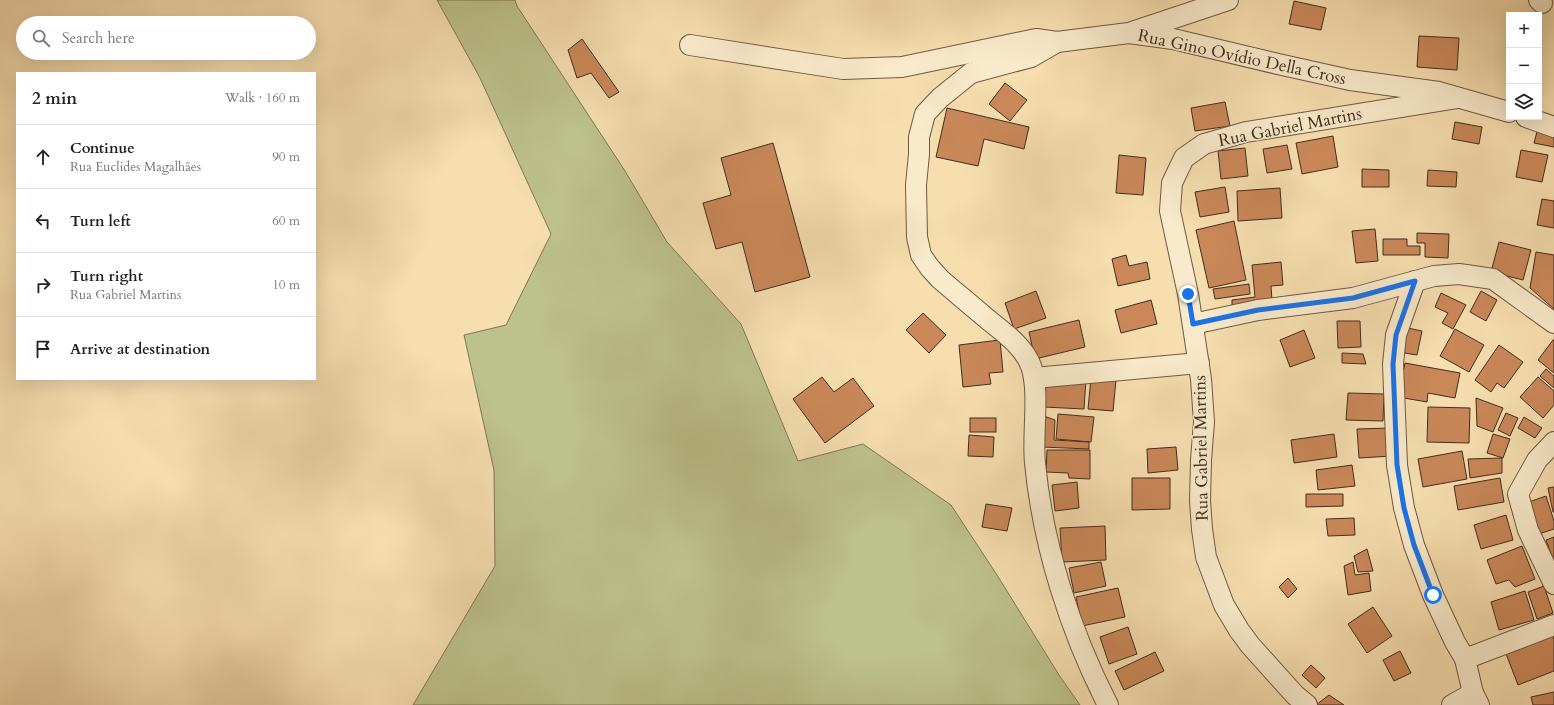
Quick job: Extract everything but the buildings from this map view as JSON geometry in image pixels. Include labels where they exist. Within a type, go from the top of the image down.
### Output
[{"type":"street","points":[[1129,33],[1228,0]]},
{"type":"street","name":"Rua Gino Ovídio Della Cross","points":[[690,45],[843,69],[902,67],[1036,39],[1057,42],[1129,33],[1173,39],[1350,80],[1439,92],[1506,111]]},
{"type":"street","points":[[1057,42],[1030,56],[971,74],[940,98],[925,114],[919,137],[920,154],[916,185],[918,237],[921,255],[930,268],[1017,346],[1031,366],[1034,378],[1034,462],[1040,504],[1064,600],[1082,648],[1108,705]]},
{"type":"street","name":"Rua Gabriel Martins","points":[[1308,705],[1295,695],[1250,645],[1239,630],[1224,605],[1206,557],[1200,501],[1204,422],[1199,363],[1188,294],[1170,211],[1172,183],[1184,158],[1204,144],[1246,132],[1458,98]]},
{"type":"street","points":[[1534,120],[1554,127]]},
{"type":"street","points":[[1193,324],[1258,310],[1353,298],[1434,276],[1459,274],[1493,279],[1554,323]]},
{"type":"street","points":[[1415,281],[1396,335],[1393,364],[1397,465],[1404,508],[1414,545],[1433,595],[1455,642],[1465,659],[1476,699],[1452,705]]},
{"type":"street","points":[[1034,378],[1199,363]]},
{"type":"street","points":[[1554,442],[1537,460],[1518,494],[1528,530],[1554,584]]},
{"type":"street","points":[[1465,659],[1554,625]]},
{"type":"green space","points":[[437,0],[515,0],[517,6],[625,171],[667,242],[741,324],[798,461],[863,444],[951,505],[997,575],[1059,675],[1080,705],[413,705],[495,566],[494,470],[464,335],[506,325],[551,234],[480,78]]},
{"type":"route","points":[[1188,294],[1193,324],[1258,310],[1353,298],[1415,281],[1408,305],[1396,335],[1393,364],[1397,465],[1404,508],[1414,545],[1433,595]]}]
